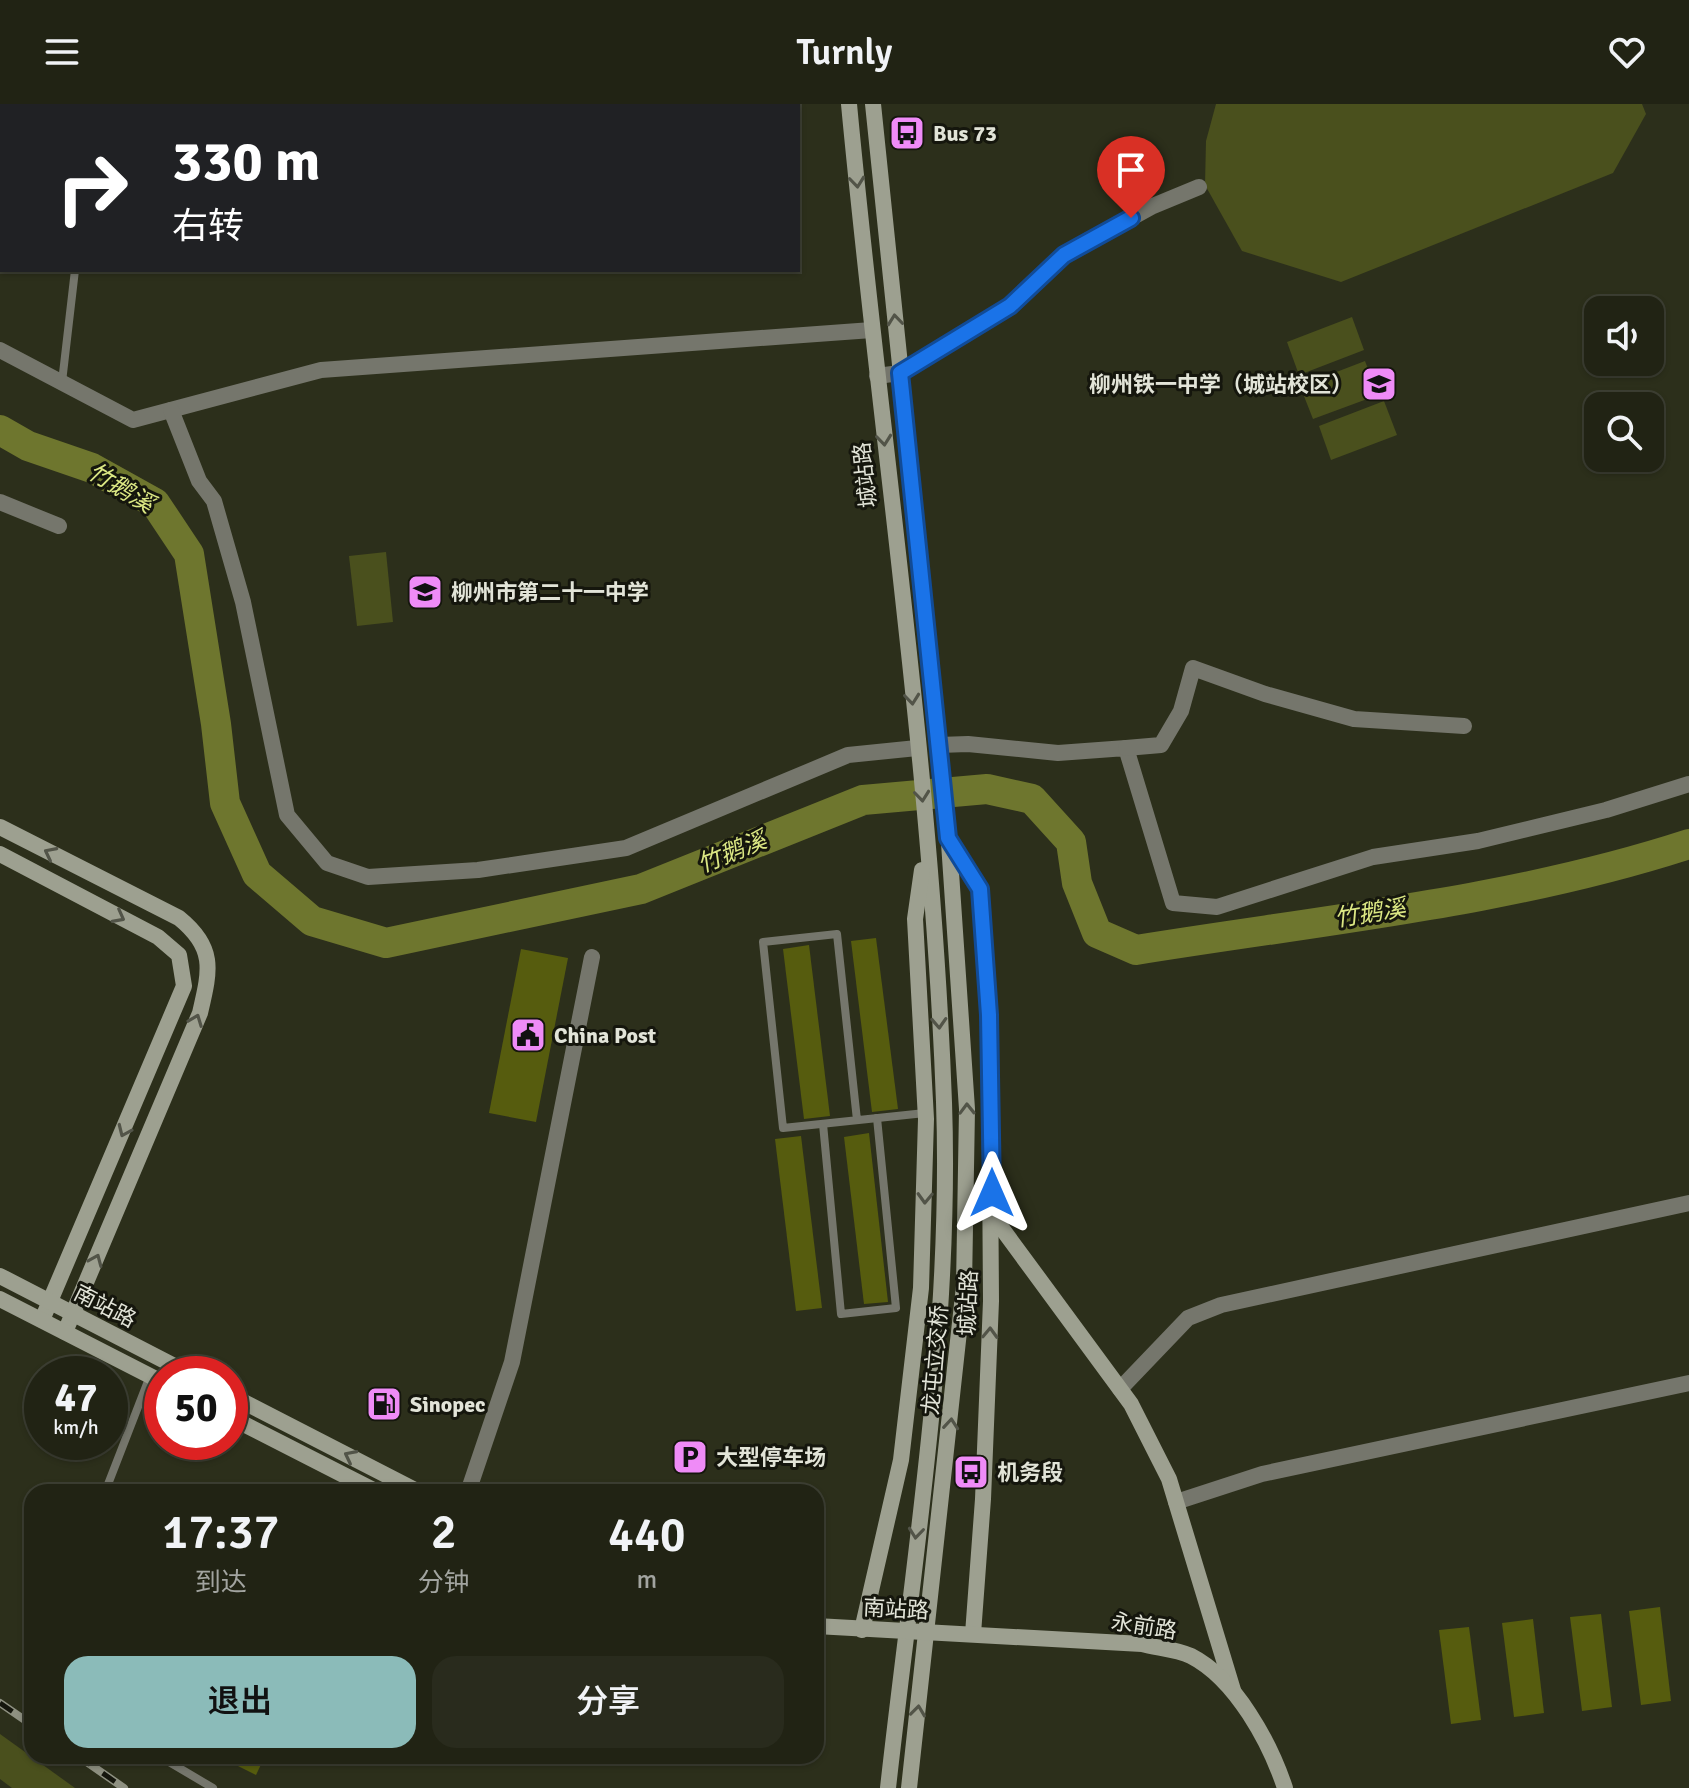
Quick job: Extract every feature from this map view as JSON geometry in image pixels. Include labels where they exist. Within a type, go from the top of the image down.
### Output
[{"type":"main road","name":"城站路","points":[[849,104],[918,755],[935,945]]},
{"type":"main road","name":"城站路","points":[[873,104],[957,934]]},
{"type":"main road","points":[[0,827],[179,918],[199,934],[207,956],[209,974],[200,1013],[65,1332]]},
{"type":"main road","name":"城站路","points":[[948,833],[980,889],[989,1015],[992,1215],[983,1499],[973,1634]]},
{"type":"main road","name":"城站路","points":[[862,1630],[901,1460],[915,1363],[926,1189],[915,919],[925,836]]},
{"type":"main road","points":[[0,854],[158,937],[179,955],[184,986],[166,1035],[42,1320]]},
{"type":"main road","name":"龙屯立交桥","points":[[909,1788],[964,1286],[967,1109],[957,934]]},
{"type":"main road","name":"龙屯立交桥","points":[[888,1788],[941,1284],[944,1106],[935,945]]},
{"type":"main road","points":[[992,1215],[1120,1389],[1169,1479],[1234,1692]]},
{"type":"main road","name":"南站路","points":[[0,1276],[155,1356]]},
{"type":"main road","name":"南站路","points":[[0,1299],[144,1373]]},
{"type":"main road","points":[[248,1404],[403,1484]]},
{"type":"main road","points":[[248,1426],[361,1484]]},
{"type":"main road","name":"南站路","points":[[824,1627],[973,1634]]},
{"type":"main road","name":"永前路","points":[[973,1634],[1142,1644],[1192,1656],[1234,1692],[1274,1754],[1285,1788]]},
{"type":"street","points":[[877,376],[900,373],[1010,306],[1064,255],[1153,206],[1199,187]]},
{"type":"street","points":[[0,350],[133,420],[321,370],[872,330]]},
{"type":"street","points":[[171,410],[199,481],[214,501],[243,602],[287,815],[327,863],[368,877],[478,870],[626,848],[848,755],[918,755]]},
{"type":"street","points":[[0,502],[59,526]]},
{"type":"street","points":[[939,752],[968,744],[1058,753],[1161,745],[1181,711],[1193,668],[1265,694],[1354,719],[1464,726]]},
{"type":"street","points":[[1126,748],[1173,903],[1217,907],[1373,857],[1478,841],[1606,810],[1689,784]]},
{"type":"street","points":[[471,1484],[512,1362],[592,957]]},
{"type":"street","points":[[1120,1389],[1188,1318],[1221,1305],[1689,1203]]},
{"type":"street","points":[[1176,1502],[1262,1474],[1689,1383]]},
{"type":"lane","points":[[62,382],[75,272]]},
{"type":"lane","points":[[857,1120],[837,934],[763,942],[783,1128],[925,1113]]},
{"type":"lane","points":[[823,1124],[841,1314],[896,1308],[877,1118]]},
{"type":"lane","points":[[109,1484],[144,1406]]},
{"type":"lane","points":[[172,1764],[213,1788]]},
{"type":"green space","points":[[1216,104],[1642,104],[1646,114],[1613,173],[1341,282],[1242,251],[1205,185],[1206,141]]},
{"type":"green space","points":[[1352,317],[1364,350],[1299,375],[1287,342]]},
{"type":"green space","points":[[1365,361],[1378,395],[1313,419],[1300,386]]},
{"type":"green space","points":[[1384,401],[1397,435],[1331,460],[1319,426]]},
{"type":"green space","points":[[386,552],[393,622],[357,626],[349,556]]},
{"type":"green space","points":[[0,1734],[24,1751],[24,1764],[42,1764],[75,1788],[12,1788],[0,1779]]},
{"type":"building","points":[[876,938],[898,1109],[872,1112],[851,941]]},
{"type":"building","points":[[809,945],[830,1116],[804,1119],[783,949]]},
{"type":"building","points":[[521,949],[568,958],[536,1122],[489,1113]]},
{"type":"building","points":[[869,1133],[888,1302],[864,1304],[844,1137]]},
{"type":"building","points":[[801,1136],[822,1308],[796,1311],[775,1139]]},
{"type":"building","points":[[1660,1607],[1671,1701],[1641,1705],[1629,1611]]},
{"type":"building","points":[[1601,1614],[1612,1707],[1582,1711],[1570,1617]]},
{"type":"building","points":[[1533,1619],[1544,1713],[1514,1717],[1502,1623]]},
{"type":"building","points":[[1469,1627],[1481,1720],[1451,1724],[1439,1630]]},
{"type":"building","points":[[234,1764],[261,1764],[256,1775]]},
{"type":"waterway","name":"竹鹅溪","points":[[0,430],[28,446],[92,468],[155,503],[189,554],[225,803],[257,874],[312,921],[386,943],[641,889],[863,800],[987,789],[1032,799],[1071,842],[1077,883],[1097,933],[1136,950],[1485,895],[1554,881],[1689,844]]},
{"type":"railway","points":[[0,1703],[24,1720]]},
{"type":"railway","points":[[90,1764],[124,1788]]},
{"type":"place","name":"Bus 73","points":[[907,133]]},
{"type":"place","name":"柳州铁一中学（城站校区）","points":[[1379,384]]},
{"type":"place","name":"柳州市第二十一中学","points":[[425,592]]},
{"type":"place","name":"China Post","points":[[528,1035]]},
{"type":"place","name":"Sinopec","points":[[384,1404]]},
{"type":"place","name":"大型停车场","points":[[690,1457]]},
{"type":"place","name":"机务段","points":[[971,1472]]},
{"type":"route","points":[[992,1193],[989,1015],[980,889],[948,838],[900,373],[1010,306],[1064,255],[1131,218]]}]
